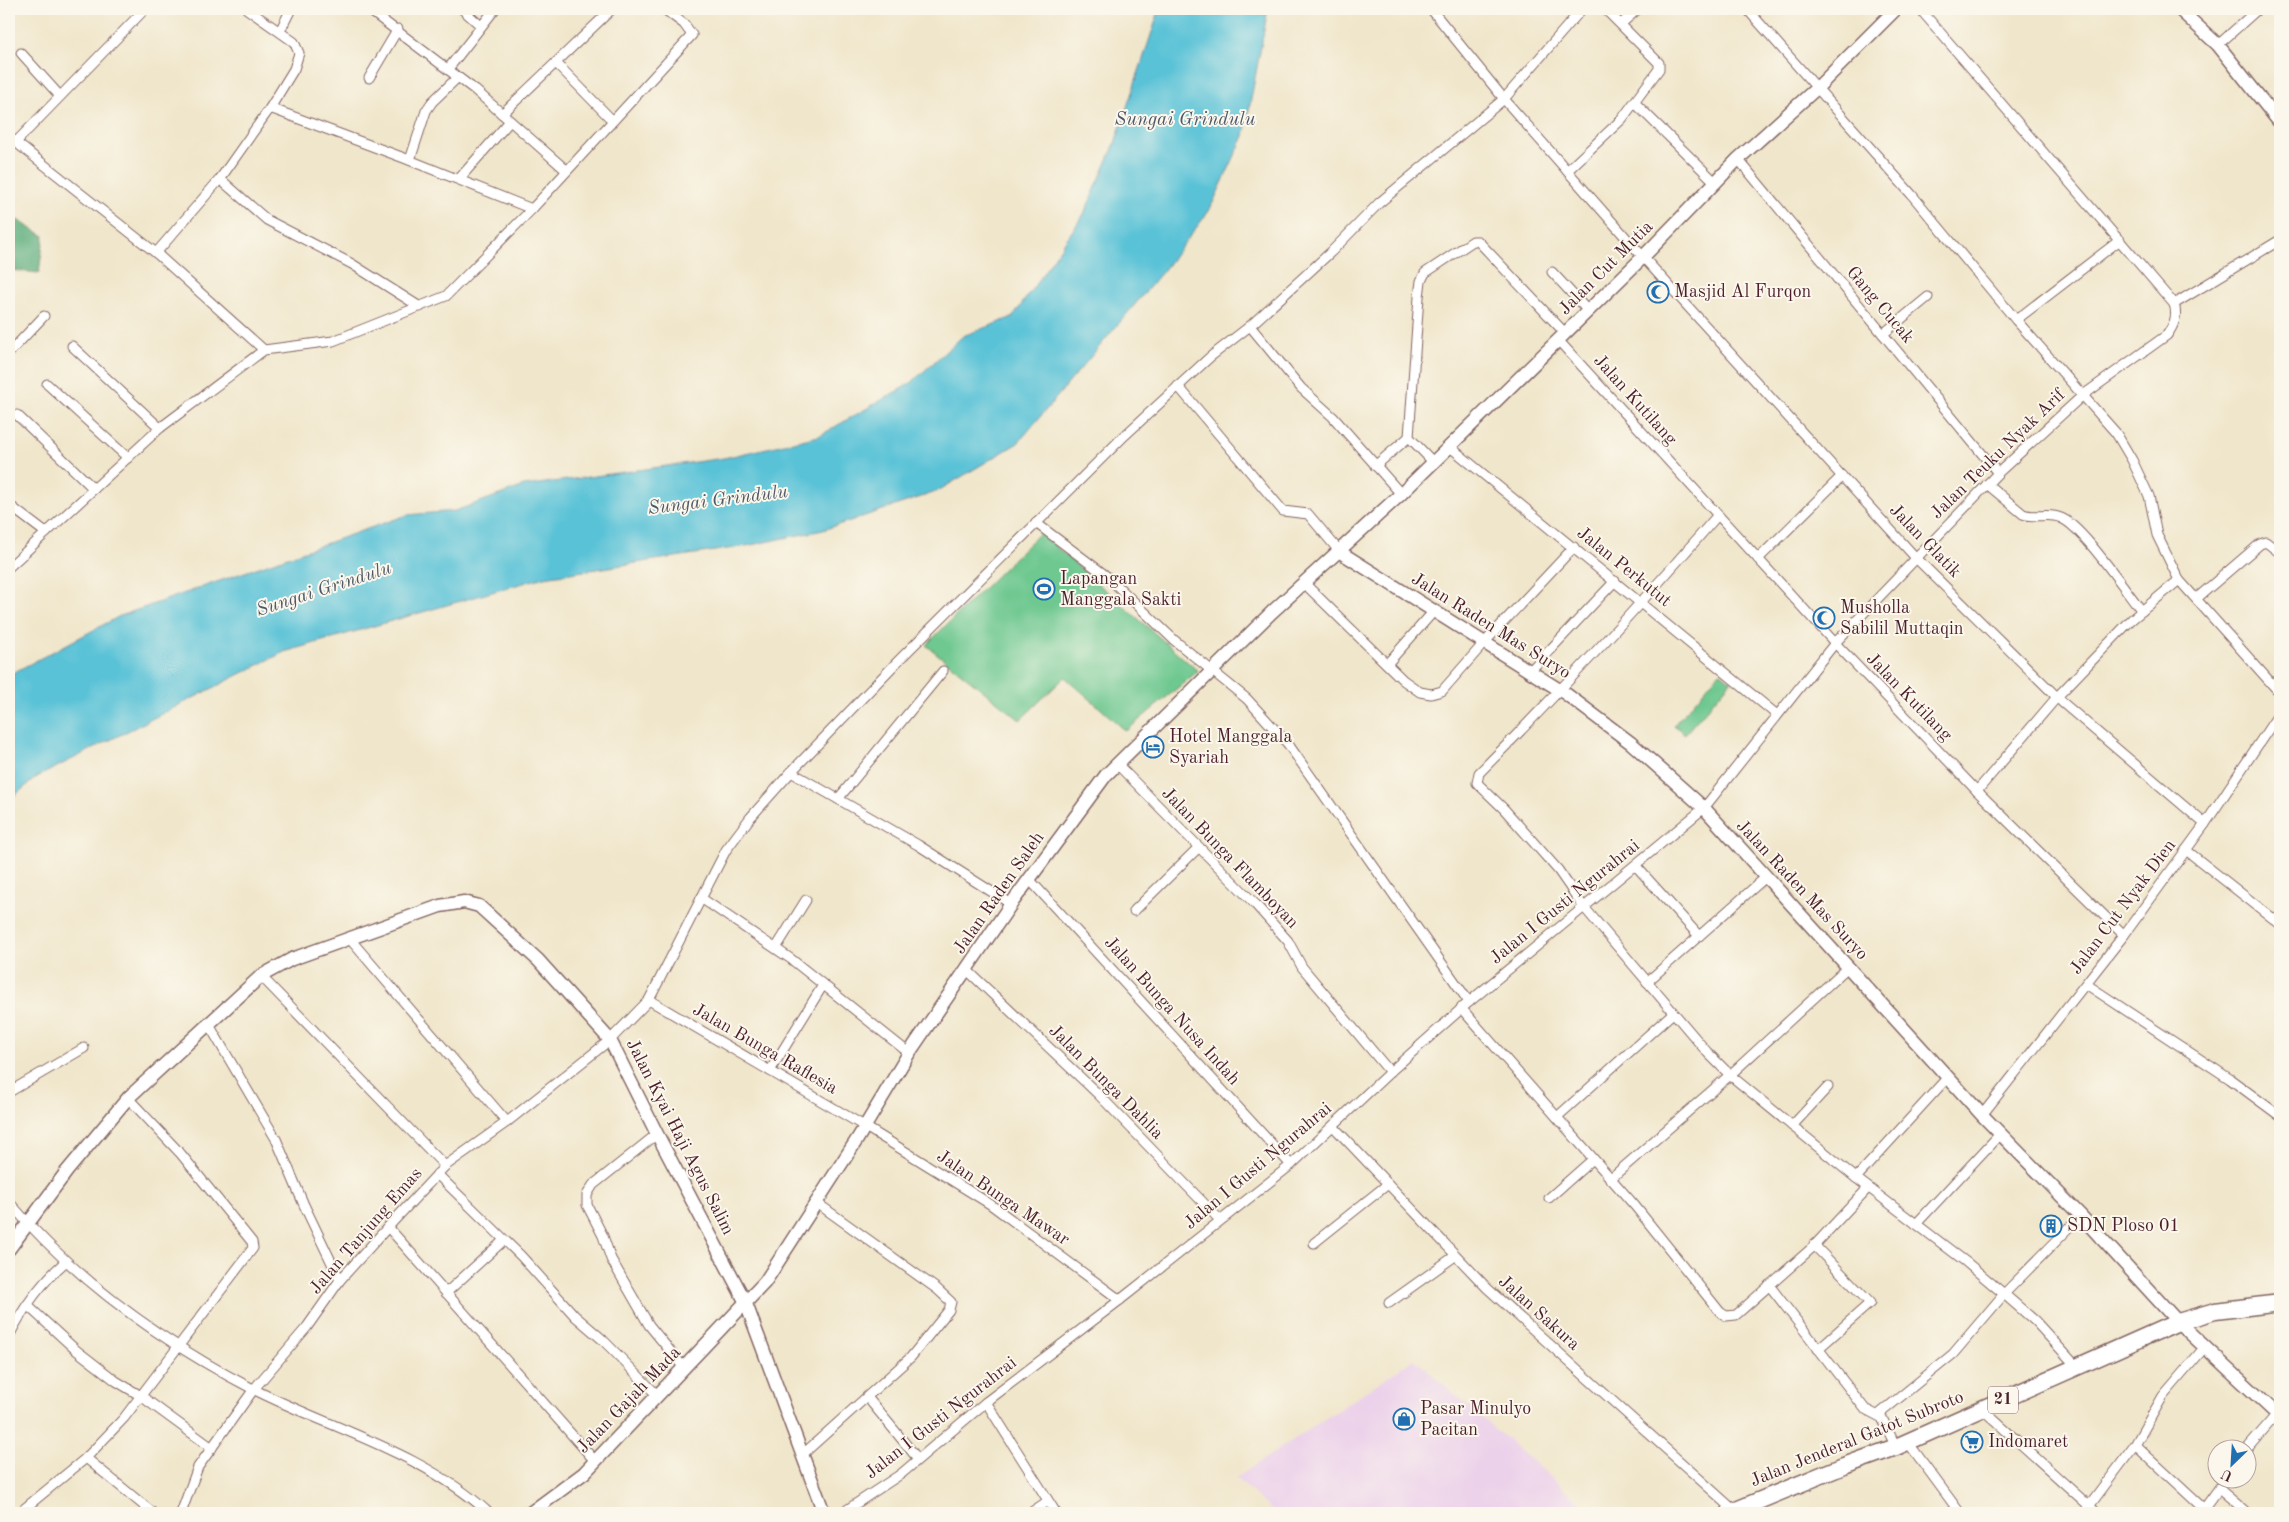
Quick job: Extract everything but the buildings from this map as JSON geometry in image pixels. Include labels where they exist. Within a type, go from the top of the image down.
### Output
[{"type":"highway","name":"Jalan Jenderal Gatot Subroto","points":[[1732,1512],[1841,1467],[1909,1449],[1982,1409],[2178,1322],[2215,1311],[2280,1303]]},
{"type":"street","points":[[145,9],[12,139],[156,253],[264,350]]},
{"type":"street","points":[[156,253],[220,179],[270,108],[294,69],[299,52],[294,42],[247,9]]},
{"type":"street","points":[[280,31],[291,9]]},
{"type":"street","points":[[368,9],[398,29],[458,77],[566,170]]},
{"type":"street","points":[[462,9],[481,26]]},
{"type":"street","points":[[448,69],[495,9]]},
{"type":"street","points":[[502,114],[612,9]]},
{"type":"street","points":[[9,567],[160,428],[264,350],[333,341],[420,308],[446,296],[532,209],[692,35],[684,24],[664,9]]},
{"type":"street","name":"Jalan Glatik","points":[[1431,9],[1504,99],[1643,257],[1916,558],[2057,697],[2205,824]]},
{"type":"street","name":"Jalan Tanjung Emas","points":[[181,1513],[198,1467],[254,1389],[307,1327],[340,1280],[388,1227],[445,1166],[507,1122],[610,1040],[649,1000],[726,850],[750,818],[791,772],[905,654],[1036,523],[1178,386],[1210,357],[1250,326],[1331,252],[1378,203],[1504,99],[1582,9]]},
{"type":"street","points":[[1567,170],[1622,119],[1656,75],[1660,66],[1605,9]]},
{"type":"street","points":[[1621,24],[1638,9]]},
{"type":"street","points":[[1747,9],[1818,88],[1972,266],[2016,320],[2116,433],[2132,460],[2149,496],[2157,535],[2179,580],[2280,693]]},
{"type":"street","name":"Jalan Cut Mutia","points":[[1340,552],[1643,257],[1738,159],[1818,88],[1896,9]]},
{"type":"street","points":[[1920,9],[2174,304],[2280,240]]},
{"type":"street","points":[[2179,9],[2218,45],[2280,123]]},
{"type":"street","points":[[2218,45],[2258,9]]},
{"type":"street","points":[[369,78],[398,29]]},
{"type":"street","points":[[21,53],[59,95]]},
{"type":"street","points":[[556,63],[612,120]]},
{"type":"street","points":[[410,160],[426,111],[432,102],[458,77]]},
{"type":"street","points":[[1634,102],[1715,182]]},
{"type":"street","points":[[270,108],[410,160],[532,209]]},
{"type":"street","points":[[458,179],[510,121]]},
{"type":"street","name":"Gang Cucak","points":[[1738,159],[1998,472]]},
{"type":"street","points":[[220,179],[267,220],[352,264],[420,308]]},
{"type":"street","points":[[2016,320],[2120,240]]},
{"type":"street","name":"Jalan Kutilang","points":[[1409,437],[1420,283],[1424,274],[1473,241],[1480,241],[1717,516],[1835,643],[1977,791],[2124,935]]},
{"type":"street","points":[[1552,272],[1588,311]]},
{"type":"street","points":[[1883,334],[1928,297]]},
{"type":"street","name":"Jalan Teuku Nyak Arif","points":[[1704,808],[1835,643],[1998,472],[2082,396],[2167,335],[2174,326],[2177,312],[2174,304]]},
{"type":"street","points":[[9,353],[44,316]]},
{"type":"street","points":[[1250,326],[1301,388],[1333,417],[1401,494]]},
{"type":"street","points":[[72,346],[160,428]]},
{"type":"street","points":[[47,384],[128,458]]},
{"type":"street","points":[[1178,386],[1284,511],[1308,514],[1340,552]]},
{"type":"street","points":[[17,415],[94,489]]},
{"type":"street","points":[[1375,466],[1409,437],[1433,462]]},
{"type":"street","name":"Jalan Perkutut","points":[[1449,446],[1777,715]]},
{"type":"street","points":[[1758,559],[1842,476]]},
{"type":"street","points":[[1987,484],[2029,517],[2053,515],[2071,523],[2142,611]]},
{"type":"street","points":[[9,505],[46,533]]},
{"type":"street","points":[[1717,516],[1642,603],[1561,690],[1479,772],[1477,783],[1504,809],[1558,870],[1583,906],[1707,1052],[1730,1074],[1868,1188],[2004,1294],[2035,1321],[2077,1367]]},
{"type":"street","points":[[1036,523],[1109,578],[1174,640],[1247,699],[1288,744],[1469,1002]]},
{"type":"street","points":[[2197,598],[2260,544],[2266,542],[2280,553]]},
{"type":"street","points":[[1304,583],[1387,664],[1420,692],[1431,694],[1442,691],[1484,642],[1574,547]]},
{"type":"street","name":"Jalan Raden Saleh","points":[[745,1301],[765,1282],[817,1203],[909,1053],[1011,904],[1117,764],[1304,583],[1340,552]]},
{"type":"street","name":"Jalan Raden Mas Suryo","points":[[1340,552],[1561,690],[1631,743],[1704,808],[1982,1115],[2081,1216],[2178,1322],[2279,1416]]},
{"type":"street","points":[[1977,791],[2057,697],[2142,611],[2179,580]]},
{"type":"street","points":[[1530,671],[1615,581]]},
{"type":"street","points":[[1387,664],[1434,611]]},
{"type":"street","points":[[838,799],[943,671]]},
{"type":"street","name":"Jalan Cut Nyak Dien","points":[[1982,1115],[2124,935],[2205,824],[2280,712]]},
{"type":"street","name":"Jalan Bunga Flamboyan","points":[[1117,764],[1288,941],[1302,967],[1390,1072]]},
{"type":"street","points":[[791,772],[918,845],[1011,904]]},
{"type":"street","name":"Jalan I Gusti Ngurahrai","points":[[842,1513],[901,1474],[986,1402],[1120,1300],[1291,1165],[1461,1008],[1583,906],[1636,866],[1704,808]]},
{"type":"street","points":[[1134,910],[1199,847]]},
{"type":"street","points":[[2186,850],[2280,924]]},
{"type":"street","points":[[1636,866],[1699,936]]},
{"type":"street","points":[[1647,982],[1766,877]]},
{"type":"street","name":"Jalan Bunga Nusa Indah","points":[[1029,879],[1291,1165]]},
{"type":"street","points":[[701,898],[776,948],[909,1053]]},
{"type":"street","points":[[776,948],[806,900]]},
{"type":"street","name":"Jalan Kyai Haji Agus Salim","points":[[9,1249],[67,1171],[128,1098],[261,976],[292,959],[440,906],[464,902],[478,906],[538,960],[610,1040],[745,1301],[824,1513]]},
{"type":"street","points":[[349,938],[507,1122]]},
{"type":"street","points":[[1610,1180],[1849,966]]},
{"type":"street","name":"Jalan Bunga Dahlia","points":[[966,969],[1100,1095],[1220,1220]]},
{"type":"street","points":[[261,976],[445,1166]]},
{"type":"street","points":[[770,1071],[823,984]]},
{"type":"street","points":[[2086,984],[2230,1079],[2280,1116]]},
{"type":"street","name":"Jalan Bunga Raflesia","points":[[649,1000],[864,1126]]},
{"type":"street","points":[[1461,1008],[1557,1117],[1592,1160],[1635,1206],[1720,1312],[1726,1316],[1736,1315],[1769,1286],[1814,1245],[1868,1188]]},
{"type":"street","points":[[1557,1117],[1673,1013]]},
{"type":"street","points":[[208,1023],[276,1138],[304,1204],[340,1280]]},
{"type":"street","points":[[9,1092],[84,1048]]},
{"type":"street","points":[[1856,1178],[1948,1077]]},
{"type":"street","points":[[1792,1126],[1828,1087]]},
{"type":"street","points":[[19,1513],[86,1458],[124,1418],[177,1346],[251,1253],[253,1244],[181,1154],[128,1098]]},
{"type":"street","name":"Jalan Bunga Mawar","points":[[864,1126],[990,1204],[1120,1300]]},
{"type":"street","name":"Jalan Sakura","points":[[1333,1126],[1494,1295],[1732,1512]]},
{"type":"street","points":[[657,1134],[592,1186],[587,1195],[587,1205],[603,1236],[611,1259],[649,1325],[684,1368]]},
{"type":"street","points":[[1916,1224],[2000,1134]]},
{"type":"street","points":[[1549,1198],[1592,1160]]},
{"type":"street","points":[[437,1174],[503,1241],[521,1256],[574,1316],[603,1340],[658,1396]]},
{"type":"street","points":[[1314,1243],[1388,1184]]},
{"type":"street","points":[[9,1202],[64,1262],[148,1327],[177,1346],[254,1389],[398,1453],[438,1476],[489,1513]]},
{"type":"street","points":[[802,1454],[911,1357],[949,1310],[951,1302],[937,1289],[817,1203]]},
{"type":"street","points":[[1878,1415],[1953,1354],[2004,1294],[2081,1216]]},
{"type":"street","points":[[388,1227],[595,1461]]},
{"type":"street","points":[[446,1293],[503,1241]]},
{"type":"street","points":[[1814,1245],[1870,1303],[1818,1349]]},
{"type":"street","points":[[1389,1304],[1455,1256]]},
{"type":"street","points":[[9,1336],[46,1278],[64,1262]]},
{"type":"street","points":[[1769,1286],[1865,1410],[1882,1418],[1960,1513]]},
{"type":"street","name":"Jalan Gajah Mada","points":[[530,1513],[584,1473],[722,1330],[745,1301]]},
{"type":"street","points":[[27,1305],[76,1350],[116,1381],[141,1396],[212,1448]]},
{"type":"street","points":[[2087,1510],[2135,1445],[2164,1396],[2204,1348]]},
{"type":"street","points":[[867,1397],[918,1460]]},
{"type":"street","points":[[986,1402],[1056,1513]]},
{"type":"street","points":[[1982,1409],[2087,1510],[2097,1513]]},
{"type":"street","points":[[2256,1440],[2279,1416]]},
{"type":"street","points":[[2135,1445],[2202,1511],[2218,1490]]},
{"type":"street","points":[[86,1458],[153,1513]]},
{"type":"street","points":[[2220,1490],[2247,1513]]},
{"type":"street","points":[[1030,1513],[1048,1501]]},
{"type":"shaded area","name":"Pasar Minulyo Pacitan","points":[[1414,1359],[1592,1513],[1275,1513],[1236,1478]]},
{"type":"green space","points":[[9,215],[44,236],[39,273],[9,270]]},
{"type":"green space","name":"Lapangan Manggala Sakti","points":[[1040,533],[1198,671],[1126,731],[1065,677],[1020,720],[926,645]]},
{"type":"green space","points":[[1720,672],[1731,681],[1685,734],[1674,725]]},
{"type":"water","name":"Sungai Grindulu","points":[[1157,9],[1268,9],[1244,136],[1209,211],[1163,271],[1018,443],[936,492],[823,530],[741,547],[544,577],[284,652],[37,777],[9,800],[9,675],[120,616],[407,515],[455,511],[524,486],[724,458],[819,436],[911,383],[963,336],[1013,317],[1084,214],[1114,146],[1156,20]]},
{"type":"place","name":"Masjid Al Furqon","points":[[1658,292]]},
{"type":"place","name":"Lapangan Manggala Sakti","points":[[1044,589]]},
{"type":"place","name":"Musholla Sabilil Muttaqin","points":[[1824,618]]},
{"type":"place","name":"Hotel Manggala Syariah","points":[[1153,747]]},
{"type":"place","name":"SDN Ploso 01","points":[[2051,1226]]},
{"type":"place","name":"Pasar Minulyo Pacitan","points":[[1404,1419]]},
{"type":"place","name":"Indomaret","points":[[1972,1442]]}]
